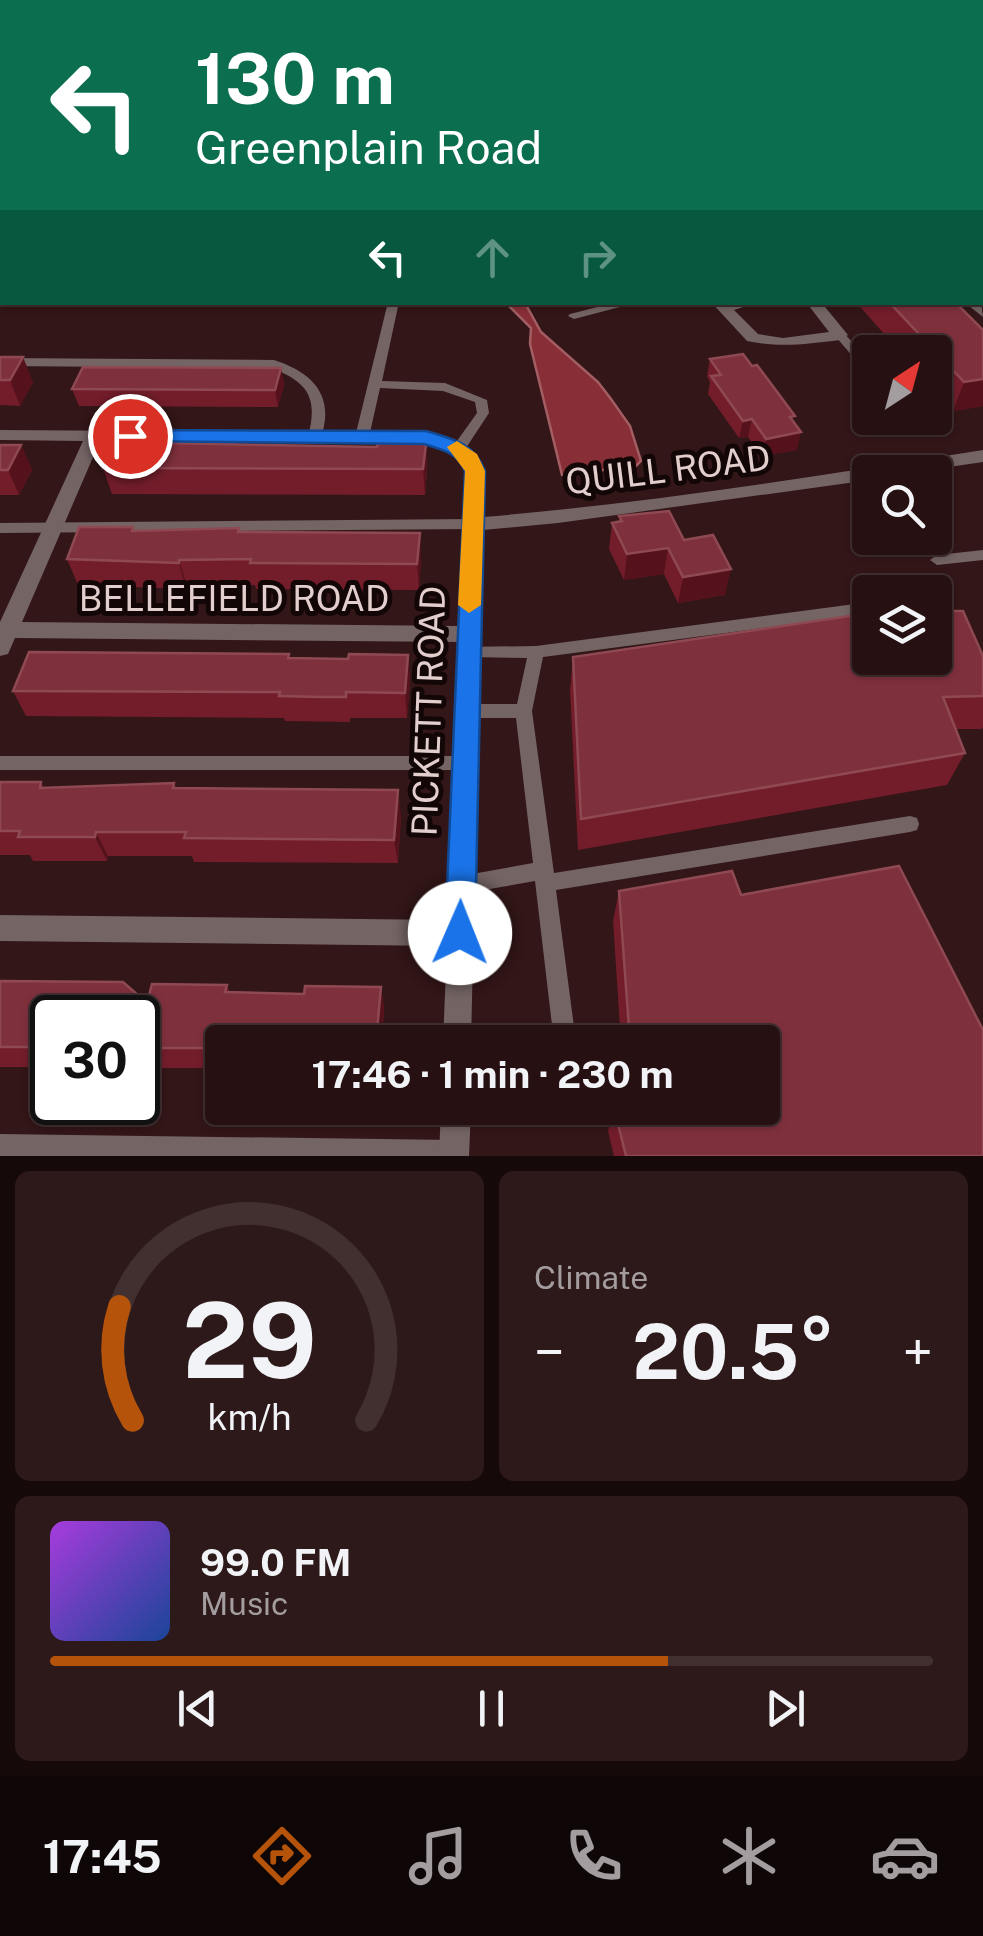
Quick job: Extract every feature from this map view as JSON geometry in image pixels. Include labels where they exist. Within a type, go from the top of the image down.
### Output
[{"type":"street","points":[[720,305],[753,338],[783,343],[840,335]]},
{"type":"street","points":[[815,305],[840,335]]},
{"type":"street","points":[[0,436],[426,438],[459,448]]},
{"type":"street","points":[[3,636],[94,436]]},
{"type":"street","name":"PICKETT ROAD","points":[[457,1025],[475,471],[459,448]]},
{"type":"street","points":[[952,461],[983,456]]},
{"type":"street","name":"QUILL ROAD","points":[[473,524],[558,517],[852,476]]},
{"type":"street","name":"BELLEFIELD ROAD","points":[[3,636],[468,642]]},
{"type":"street","points":[[0,928],[460,933]]},
{"type":"street","points":[[454,1153],[455,1125]]},
{"type":"lane","points":[[362,437],[393,305]]},
{"type":"lane","points":[[574,316],[621,305]]},
{"type":"lane","points":[[840,335],[852,349]]},
{"type":"lane","points":[[0,362],[274,364],[288,369],[315,390],[322,402],[315,437]]},
{"type":"lane","points":[[375,384],[445,387],[480,400],[483,413],[459,448]]},
{"type":"lane","points":[[0,528],[473,524]]},
{"type":"lane","points":[[937,560],[983,554]]},
{"type":"lane","points":[[468,642],[536,652],[852,610]]},
{"type":"lane","points":[[536,652],[524,711],[563,1025]]},
{"type":"lane","points":[[466,711],[524,711]]},
{"type":"lane","points":[[0,763],[464,764]]},
{"type":"lane","points":[[462,885],[910,824]]},
{"type":"lane","points":[[0,1145],[454,1153]]},
{"type":"shaded area","points":[[508,305],[526,305],[541,332],[598,382],[630,426],[641,461],[636,466],[562,475],[530,344],[531,328]]},
{"type":"building","points":[[892,305],[958,305],[983,330],[983,379],[964,382],[952,369],[952,335],[920,335]]},
{"type":"building","points":[[743,354],[752,366],[757,365],[795,416],[790,417],[801,432],[766,439],[752,419],[743,421],[711,376],[721,375],[710,359]]},
{"type":"building","points":[[0,357],[23,357],[10,380],[0,380]]},
{"type":"building","points":[[83,367],[281,368],[275,390],[72,389]]},
{"type":"building","points":[[114,442],[377,447],[378,443],[426,444],[423,469],[103,468]]},
{"type":"building","points":[[0,445],[21,445],[8,470],[0,470]]},
{"type":"building","points":[[669,511],[684,540],[713,535],[731,569],[683,577],[668,548],[627,554],[612,523],[622,521],[619,516]]},
{"type":"building","points":[[79,527],[133,527],[132,531],[239,528],[238,532],[420,533],[417,564],[250,563],[251,559],[179,563],[67,559]]},
{"type":"building","points":[[952,611],[963,611],[983,656],[983,696],[943,697],[965,753],[581,819],[573,657],[852,616],[852,675],[952,675]]},
{"type":"building","points":[[29,652],[289,654],[288,658],[348,659],[349,654],[408,655],[405,693],[346,692],[346,697],[321,697],[279,696],[280,692],[13,691]]},
{"type":"building","points":[[0,782],[41,782],[40,788],[174,783],[173,788],[398,790],[394,840],[184,838],[186,832],[18,837],[20,831],[0,831]]},
{"type":"building","points":[[899,866],[983,1030],[983,1156],[626,1156],[618,1125],[780,1125],[780,1025],[629,1025],[619,891],[732,871],[741,895]]},
{"type":"building","points":[[0,981],[123,982],[138,995],[30,995],[30,1047],[0,1047]]},
{"type":"building","points":[[152,984],[227,985],[225,992],[304,994],[305,986],[381,987],[378,1025],[205,1025],[205,1048],[160,1048],[160,995],[149,995]]},
{"type":"slow traffic","points":[[457,447],[470,459],[475,471],[469,605]]},
{"type":"route","points":[[130,436],[426,438],[459,448],[470,459],[475,471],[460,933]]}]
